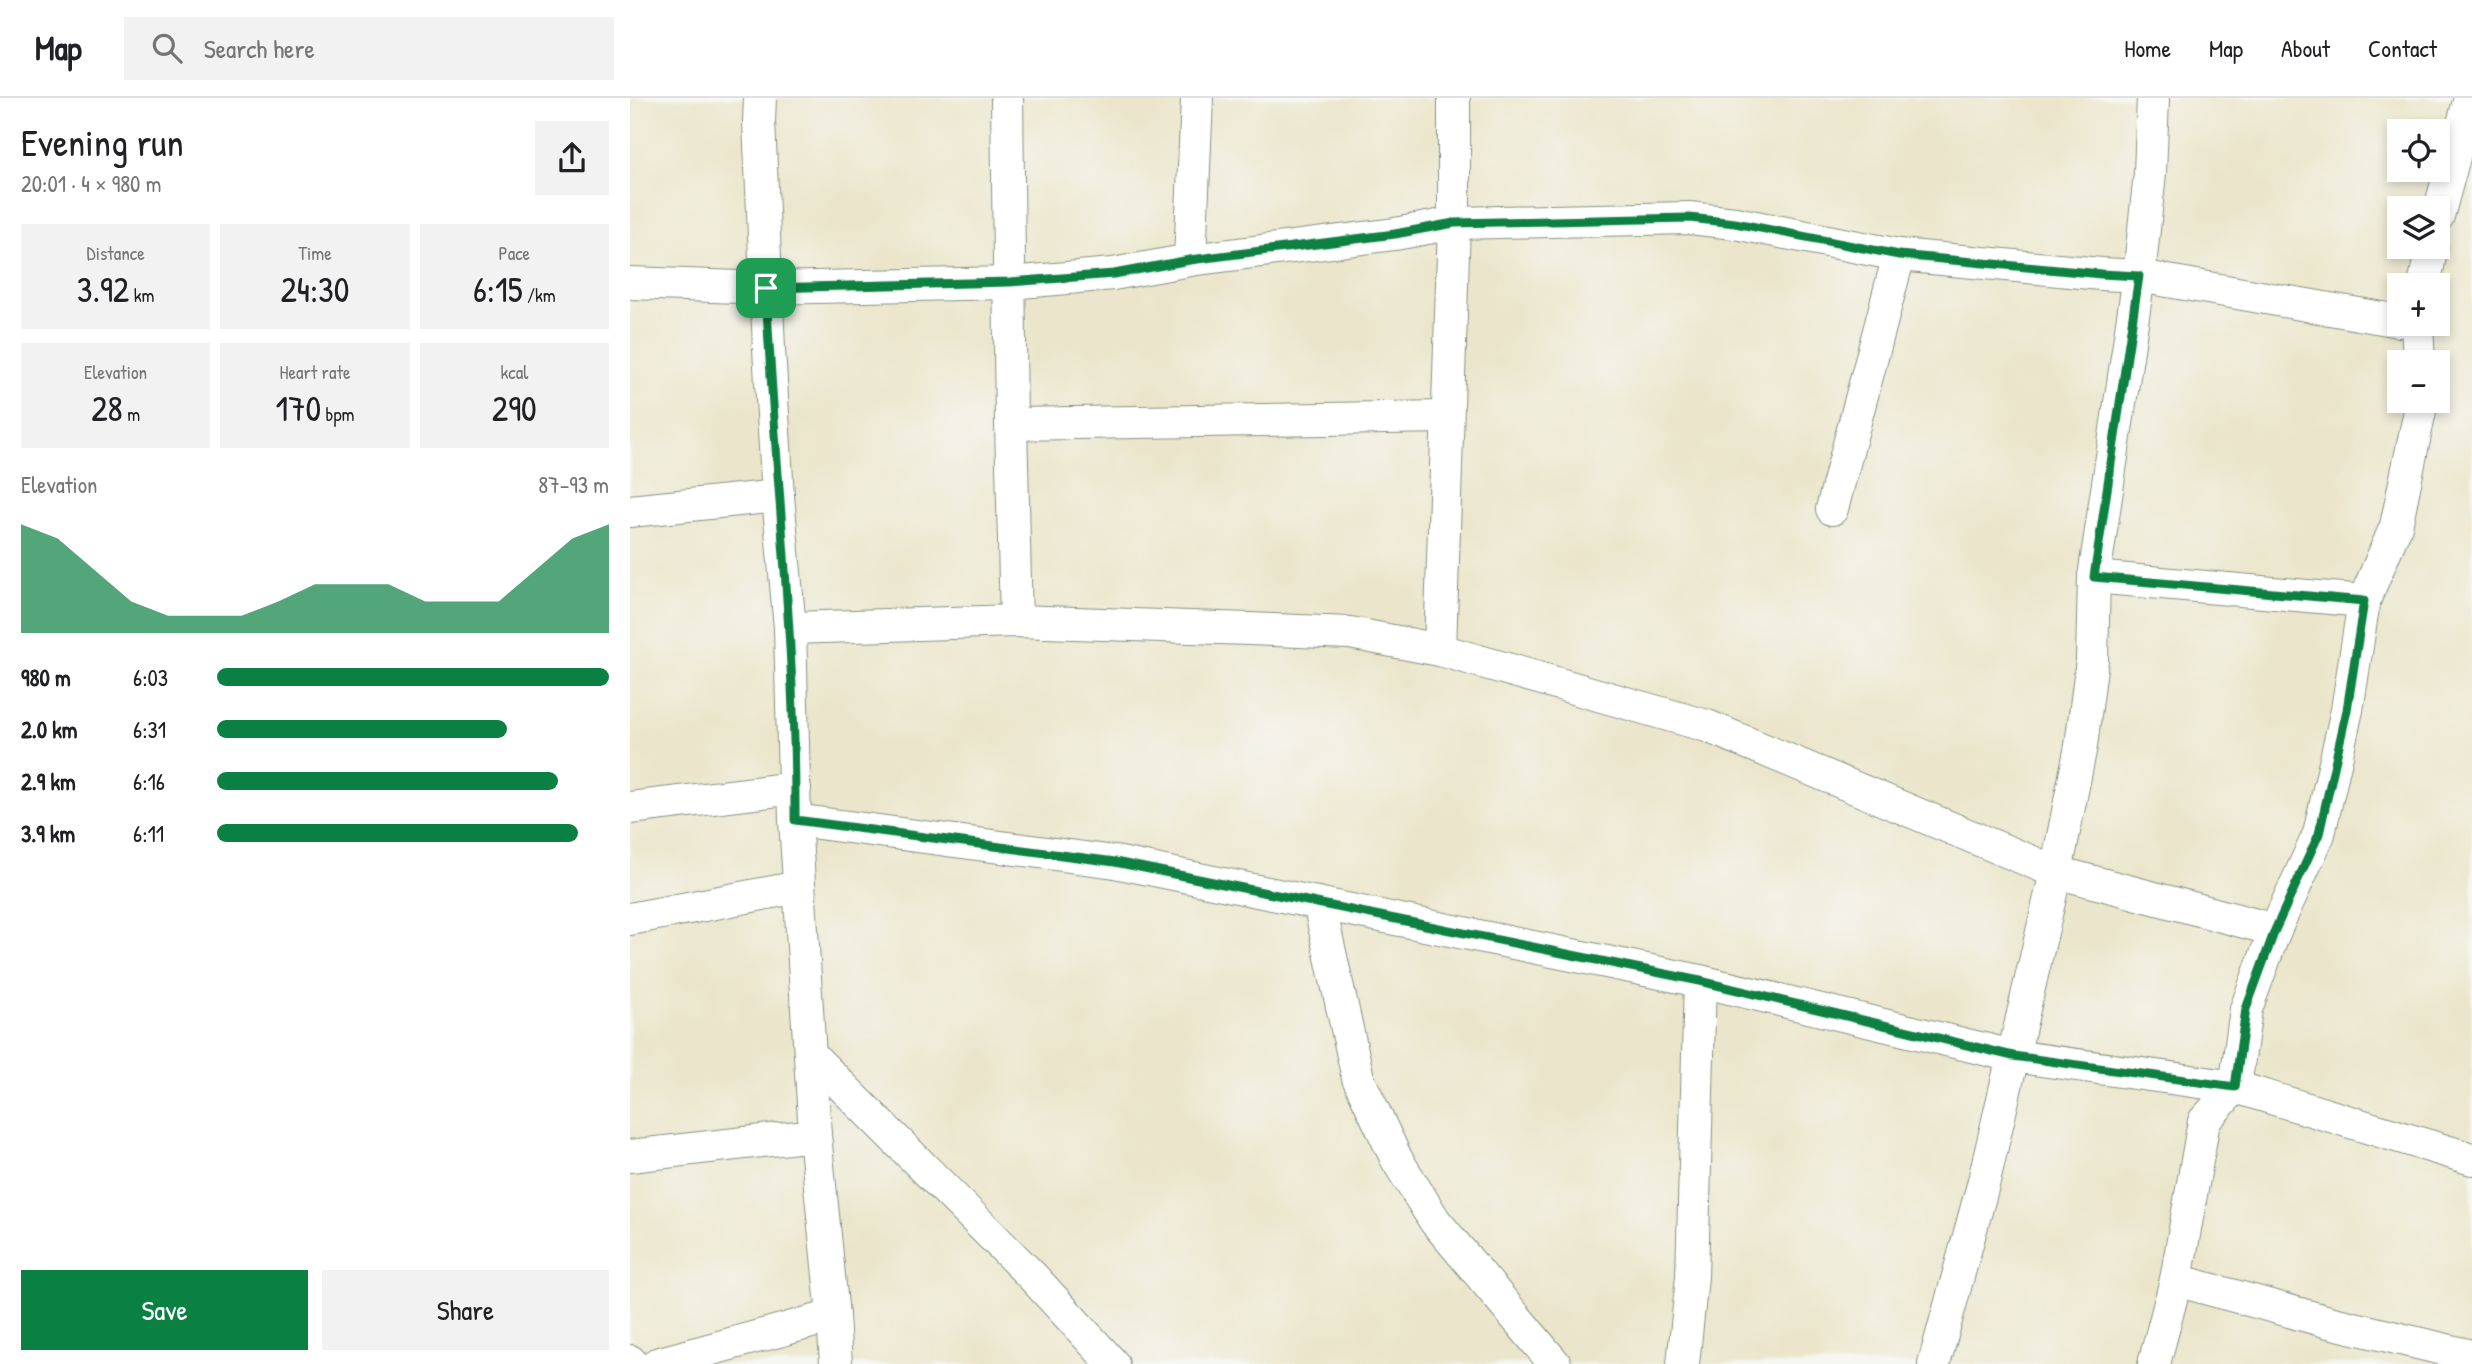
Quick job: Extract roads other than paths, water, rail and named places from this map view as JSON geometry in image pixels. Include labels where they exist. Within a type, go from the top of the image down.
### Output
[{"type":"street","points":[[760,98],[758,121],[766,288],[778,496],[790,628],[799,887],[815,1135],[836,1364]]},
{"type":"street","points":[[1007,98],[1016,621]]},
{"type":"street","points":[[1190,260],[1197,98]]},
{"type":"street","points":[[1440,650],[1454,223],[1454,98]]},
{"type":"street","points":[[1934,1364],[1983,1185],[2056,872],[2081,746],[2092,660],[2094,577],[2139,276],[2150,173],[2153,98]]},
{"type":"street","points":[[2443,196],[2470,98]]},
{"type":"street","points":[[630,283],[766,288],[1010,282],[1114,274],[1190,260],[1395,234],[1454,223],[1689,218],[1735,223],[1899,255],[2139,276],[2387,319]]},
{"type":"street","points":[[1832,509],[1899,255]]},
{"type":"street","points":[[2154,1364],[2176,1280],[2204,1121],[2235,1087],[2246,1009],[2275,930],[2319,834],[2347,710],[2364,601],[2396,526],[2420,413]]},
{"type":"street","points":[[1011,424],[1447,417]]},
{"type":"street","points":[[630,511],[778,496]]},
{"type":"street","points":[[2094,577],[2364,601]]},
{"type":"street","points":[[790,628],[1016,621],[1350,633],[1440,650],[1707,726],[2056,872],[2275,930]]},
{"type":"street","points":[[630,808],[795,788]]},
{"type":"street","points":[[795,820],[1115,862],[1700,981],[2013,1056],[2235,1087],[2472,1159]]},
{"type":"street","points":[[630,919],[799,887]]},
{"type":"street","points":[[1319,903],[1358,1078],[1397,1160],[1435,1221],[1555,1364]]},
{"type":"street","points":[[1683,1364],[1692,1277],[1700,981]]},
{"type":"street","points":[[810,1054],[1033,1277],[1113,1364]]},
{"type":"street","points":[[630,1156],[815,1135]]},
{"type":"street","points":[[2176,1280],[2329,1322],[2472,1356]]},
{"type":"street","points":[[657,1364],[833,1316]]}]
